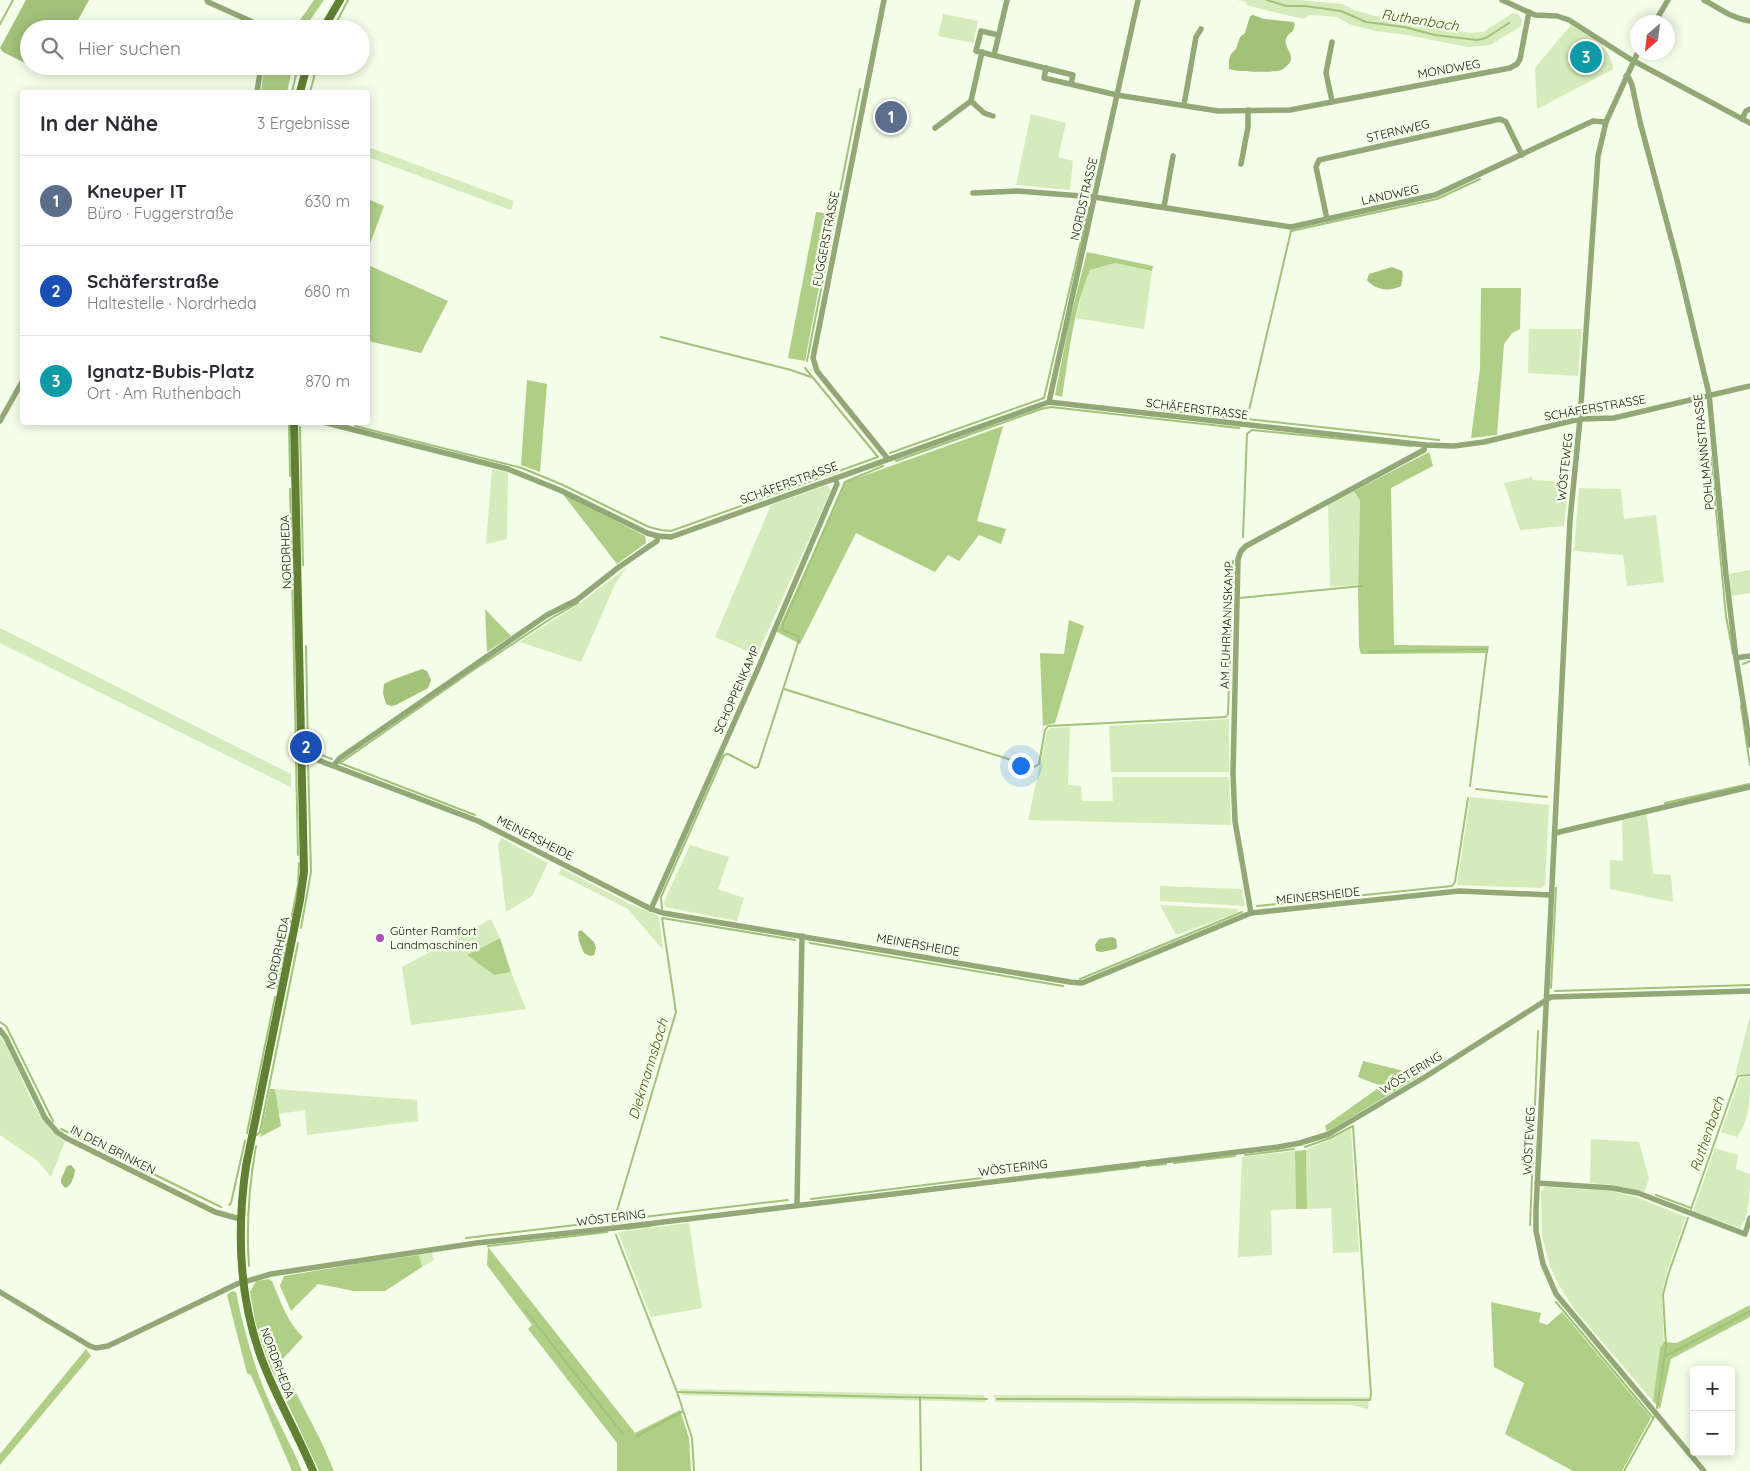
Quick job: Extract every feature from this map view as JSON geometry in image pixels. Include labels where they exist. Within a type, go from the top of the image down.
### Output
[{"type":"main road","points":[[328,20],[340,0]]},
{"type":"main road","points":[[301,90],[305,75]]},
{"type":"main road","name":"NORDRHEDA","points":[[294,425],[304,872],[246,1166],[240,1219],[243,1282],[251,1322],[265,1368],[312,1471]]},
{"type":"street","points":[[207,0],[248,20]]},
{"type":"street","name":"FUGGERSTRASSE","points":[[884,0],[813,358],[817,371],[888,459]]},
{"type":"street","points":[[994,55],[1007,0]]},
{"type":"street","name":"NORDSTRASSE","points":[[1049,402],[1138,0]]},
{"type":"street","points":[[1502,0],[1529,12],[1569,20],[1633,61],[1750,123]]},
{"type":"street","points":[[1659,15],[1668,0]]},
{"type":"street","points":[[1704,0],[1732,16],[1750,21]]},
{"type":"street","name":"MONDWEG","points":[[1046,68],[1044,78],[1117,95],[1218,111],[1290,110],[1510,68],[1517,64],[1520,59],[1529,12]]},
{"type":"street","points":[[1184,105],[1196,37],[1201,29]]},
{"type":"street","points":[[998,35],[981,31],[976,51],[1073,75],[1071,84]]},
{"type":"street","points":[[1332,42],[1326,73],[1332,102]]},
{"type":"street","points":[[935,128],[971,101],[982,52]]},
{"type":"street","name":"WÖSTEWEG","points":[[1633,61],[1606,122],[1598,156],[1580,419],[1570,520],[1545,1001],[1537,1183],[1537,1236],[1546,1273],[1556,1294],[1704,1471]]},
{"type":"street","points":[[258,90],[261,75]]},
{"type":"street","name":"POHLMANNSTRASSE","points":[[1626,76],[1632,85],[1710,394],[1726,575],[1736,658],[1750,745]]},
{"type":"street","points":[[971,101],[984,113],[993,116]]},
{"type":"street","points":[[1742,119],[1746,111],[1750,109]]},
{"type":"street","points":[[1241,164],[1248,127],[1248,110]]},
{"type":"street","name":"STERNWEG","points":[[1327,219],[1316,167],[1319,160],[1500,119],[1506,122],[1522,155]]},
{"type":"street","name":"LANDWEG","points":[[973,193],[1018,190],[1094,197],[1291,227],[1435,195],[1592,122],[1606,122]]},
{"type":"street","points":[[1164,207],[1172,156]]},
{"type":"street","points":[[0,421],[20,386]]},
{"type":"street","name":"SCHÄFERSTRASSE","points":[[658,536],[671,537],[1049,402],[1425,445],[1454,446],[1484,442],[1580,419],[1614,418],[1750,386]]},
{"type":"street","points":[[334,765],[340,758],[547,615],[577,600],[619,567],[657,541],[658,536],[562,490],[508,469],[335,425]]},
{"type":"street","name":"AM FUHRMANNSKAMP","points":[[1251,913],[1235,821],[1233,774],[1238,559],[1240,551],[1424,450],[1425,445]]},
{"type":"street","name":"SCHOPPENKAMP","points":[[651,908],[837,484],[835,478]]},
{"type":"street","points":[[1736,658],[1750,656]]},
{"type":"street","name":"MEINERSHEIDE","points":[[302,754],[478,821],[663,913],[1082,983],[1251,913],[1459,891],[1551,895]]},
{"type":"street","points":[[1554,833],[1750,787]]},
{"type":"street","points":[[797,1204],[802,936]]},
{"type":"street","name":"WÖSTERING","points":[[0,1292],[90,1346],[102,1348],[243,1282],[291,1271],[477,1243],[1278,1147],[1300,1143],[1328,1134],[1551,997],[1750,990]]},
{"type":"street","name":"IN DEN BRINKEN","points":[[0,1030],[6,1038],[45,1118],[57,1132],[215,1212],[240,1219]]},
{"type":"street","points":[[1537,1183],[1612,1188],[1638,1193],[1745,1234],[1750,1218]]},
{"type":"shaded area","points":[[26,0],[89,0],[78,20],[20,20],[20,60],[3,52],[0,48]]},
{"type":"shaded area","points":[[314,0],[324,0],[310,20],[300,20]]},
{"type":"shaded area","points":[[1237,0],[1300,0],[1343,4],[1354,10],[1375,16],[1403,19],[1442,29],[1471,33],[1483,32],[1513,13],[1518,14],[1522,20],[1521,26],[1490,45],[1468,47],[1375,31],[1349,24],[1337,17],[1310,15],[1303,19],[1246,5],[1247,2]]},
{"type":"shaded area","points":[[943,14],[978,21],[973,43],[938,36]]},
{"type":"shaded area","points":[[1253,15],[1264,19],[1293,22],[1295,24],[1293,31],[1286,40],[1291,58],[1286,67],[1270,72],[1229,69],[1231,54],[1236,49],[1240,37],[1245,33],[1250,16]]},
{"type":"shaded area","points":[[1571,25],[1598,42],[1608,54],[1613,68],[1537,109],[1535,68]]},
{"type":"shaded area","points":[[263,75],[291,75],[287,90],[261,90]]},
{"type":"shaded area","points":[[1031,114],[1066,123],[1058,157],[1073,161],[1070,190],[1016,185]]},
{"type":"shaded area","points":[[370,148],[514,201],[511,210],[370,158]]},
{"type":"shaded area","points":[[370,200],[384,206],[370,244]]},
{"type":"shaded area","points":[[816,212],[833,214],[805,361],[788,358]]},
{"type":"shaded area","points":[[1087,252],[1153,266],[1152,271],[1115,263],[1090,270],[1079,301],[1062,397],[1055,395],[1070,319]]},
{"type":"shaded area","points":[[1115,263],[1152,271],[1144,329],[1076,318],[1084,284],[1090,270]]},
{"type":"shaded area","points":[[370,266],[448,301],[421,353],[370,341]]},
{"type":"shaded area","points":[[1392,267],[1402,271],[1401,286],[1392,289],[1382,289],[1374,286],[1367,280],[1369,274]]},
{"type":"shaded area","points":[[1481,288],[1521,288],[1520,329],[1512,333],[1504,344],[1497,435],[1471,438],[1480,369]]},
{"type":"shaded area","points":[[1529,329],[1582,329],[1578,376],[1528,373]]},
{"type":"shaded area","points":[[527,380],[547,384],[540,472],[521,465]]},
{"type":"shaded area","points":[[1003,426],[977,521],[1006,529],[1001,544],[979,535],[959,561],[948,555],[935,572],[856,533],[800,644],[777,632],[846,482]]},
{"type":"shaded area","points":[[1429,452],[1433,466],[1391,488],[1394,645],[1489,646],[1488,653],[1361,654],[1359,646],[1358,590],[1360,501],[1354,491]]},
{"type":"shaded area","points":[[492,469],[508,472],[507,539],[486,544]]},
{"type":"shaded area","points":[[1532,477],[1533,480],[1569,482],[1564,526],[1520,530],[1504,483]]},
{"type":"shaded area","points":[[827,485],[831,490],[757,655],[715,637],[771,505]]},
{"type":"shaded area","points":[[1579,488],[1621,489],[1624,519],[1656,515],[1664,582],[1627,586],[1623,555],[1574,551]]},
{"type":"shaded area","points":[[1354,491],[1360,501],[1358,585],[1330,587],[1328,504]]},
{"type":"shaded area","points":[[562,493],[645,536],[646,543],[617,564]]},
{"type":"shaded area","points":[[626,568],[615,584],[581,662],[519,642],[579,604]]},
{"type":"shaded area","points":[[1750,570],[1750,593],[1731,596],[1729,574]]},
{"type":"shaded area","points":[[485,609],[511,636],[487,652]]},
{"type":"shaded area","points":[[1069,620],[1084,626],[1055,723],[1043,726],[1040,653],[1064,654]]},
{"type":"shaded area","points":[[0,628],[291,774],[291,787],[0,643]]},
{"type":"shaded area","points":[[422,669],[427,671],[431,680],[428,688],[396,705],[386,704],[383,693],[384,684]]},
{"type":"shaded area","points":[[1229,719],[1229,772],[1111,772],[1109,726]]},
{"type":"shaded area","points":[[1070,727],[1068,785],[1081,786],[1082,801],[1113,801],[1112,777],[1229,777],[1231,825],[1028,820],[1047,731],[1050,728]]},
{"type":"shaded area","points":[[1470,797],[1549,805],[1545,885],[1542,888],[1457,885]]},
{"type":"shaded area","points":[[1647,814],[1653,874],[1671,875],[1673,902],[1610,889],[1610,860],[1623,861],[1622,820]]},
{"type":"shaded area","points":[[501,838],[548,863],[532,896],[506,912],[498,845]]},
{"type":"shaded area","points":[[690,845],[729,857],[718,889],[744,898],[737,921],[665,907],[664,902]]},
{"type":"shaded area","points":[[561,868],[630,904],[659,916],[663,950],[628,909],[559,874]]},
{"type":"shaded area","points":[[1160,886],[1242,889],[1245,906],[1160,901]]},
{"type":"shaded area","points":[[1160,905],[1238,909],[1237,913],[1176,935]]},
{"type":"shaded area","points":[[491,919],[500,938],[468,955],[494,975],[511,972],[526,1009],[411,1025],[402,967]]},
{"type":"shaded area","points":[[581,930],[594,942],[596,948],[594,955],[590,956],[584,953],[579,941],[578,932]]},
{"type":"shaded area","points":[[1112,937],[1116,939],[1116,949],[1102,952],[1096,951],[1095,945],[1099,939]]},
{"type":"shaded area","points":[[500,938],[511,972],[494,975],[467,955]]},
{"type":"shaded area","points":[[1750,1016],[1750,1074],[1735,1075]]},
{"type":"shaded area","points":[[0,1036],[15,1063],[35,1107],[53,1132],[65,1141],[51,1177],[38,1161],[0,1135]]},
{"type":"shaded area","points":[[1363,1061],[1417,1074],[1418,1077],[1327,1132],[1325,1126],[1381,1086],[1358,1077]]},
{"type":"shaded area","points":[[1750,1077],[1750,1094],[1745,1123],[1737,1137],[1721,1132],[1740,1078]]},
{"type":"shaded area","points":[[270,1089],[275,1089],[281,1126],[260,1137]]},
{"type":"shaded area","points":[[275,1089],[417,1100],[418,1121],[307,1135],[305,1110],[279,1114]]},
{"type":"shaded area","points":[[1351,1129],[1359,1252],[1333,1253],[1331,1208],[1307,1209],[1306,1150]]},
{"type":"shaded area","points":[[1591,1139],[1639,1142],[1649,1179],[1644,1192],[1612,1185],[1590,1183]]},
{"type":"shaded area","points":[[1715,1148],[1738,1155],[1736,1169],[1750,1174],[1747,1212],[1743,1224],[1739,1228],[1693,1211]]},
{"type":"shaded area","points":[[1306,1150],[1307,1209],[1296,1209],[1295,1151]]},
{"type":"shaded area","points":[[1295,1151],[1296,1209],[1271,1210],[1272,1255],[1238,1257],[1242,1157]]},
{"type":"shaded area","points":[[71,1165],[75,1170],[74,1175],[71,1183],[65,1188],[61,1183],[61,1179],[67,1166]]},
{"type":"shaded area","points":[[1545,1187],[1611,1191],[1636,1197],[1686,1217],[1666,1274],[1662,1294],[1664,1342],[1660,1348],[1653,1401],[1574,1309],[1559,1285],[1550,1266],[1542,1236],[1541,1191]]},
{"type":"shaded area","points":[[689,1223],[702,1308],[651,1317],[618,1232]]},
{"type":"shaded area","points":[[488,1247],[635,1433],[680,1410],[689,1438],[691,1471],[617,1471],[617,1443],[528,1329],[532,1325],[487,1265]]},
{"type":"shaded area","points":[[432,1253],[434,1260],[422,1267],[419,1255]]},
{"type":"shaded area","points":[[419,1255],[422,1267],[385,1291],[354,1291],[318,1284],[291,1311],[280,1286],[284,1276]]},
{"type":"shaded area","points":[[268,1279],[272,1281],[281,1304],[303,1337],[280,1362],[321,1441],[334,1471],[319,1471],[270,1366],[261,1341],[250,1292],[256,1281]]},
{"type":"shaded area","points":[[232,1291],[236,1292],[246,1336],[260,1379],[302,1471],[292,1471],[251,1375],[247,1373],[227,1295]]},
{"type":"shaded area","points":[[1491,1302],[1541,1313],[1539,1322],[1547,1325],[1562,1312],[1651,1418],[1622,1471],[1573,1471],[1505,1434],[1524,1383],[1494,1367]]},
{"type":"shaded area","points":[[1750,1305],[1750,1317],[1671,1359],[1660,1409],[1653,1401],[1660,1348],[1664,1342],[1677,1343]]},
{"type":"shaded area","points":[[86,1349],[91,1356],[0,1465],[0,1454]]},
{"type":"shaded area","points":[[680,1389],[984,1395],[985,1402],[682,1395]]},
{"type":"shaded area","points":[[994,1395],[1369,1397],[1368,1409],[1351,1405],[995,1402]]},
{"type":"waterway","points":[[0,24],[13,0]]},
{"type":"waterway","points":[[338,20],[348,0]]},
{"type":"waterway","name":"Ruthenbach","points":[[1267,0],[1286,6],[1305,6],[1341,11],[1366,22],[1404,27],[1435,35],[1477,40],[1486,38],[1509,23]]},
{"type":"waterway","points":[[292,90],[296,75]]},
{"type":"waterway","points":[[311,90],[315,75]]},
{"type":"waterway","points":[[807,361],[860,89]]},
{"type":"waterway","points":[[1439,440],[1247,419],[1291,231],[1437,199],[1480,179]]},
{"type":"waterway","points":[[890,453],[1044,398],[1089,207]]},
{"type":"waterway","points":[[661,337],[791,370],[811,377]]},
{"type":"waterway","points":[[355,426],[522,468],[563,485],[649,527],[671,531],[878,457],[805,368]]},
{"type":"waterway","points":[[896,461],[1051,407],[1239,428]]},
{"type":"waterway","points":[[1146,408],[1240,419]]},
{"type":"waterway","points":[[289,425],[290,476]]},
{"type":"waterway","points":[[300,427],[303,565]]},
{"type":"waterway","points":[[1243,537],[1247,434],[1252,430],[1412,446]]},
{"type":"waterway","points":[[1711,458],[1726,616],[1733,654]]},
{"type":"waterway","points":[[662,909],[661,897],[724,755],[728,754],[755,768],[758,767],[799,640],[798,636],[783,630],[782,626],[845,482],[883,466]]},
{"type":"waterway","points":[[290,489],[292,565]]},
{"type":"waterway","points":[[784,689],[1034,767],[1039,764],[1045,730],[1048,726],[1226,717],[1228,714],[1233,561]]},
{"type":"waterway","points":[[292,573],[296,749]]},
{"type":"waterway","points":[[1240,598],[1362,586]]},
{"type":"waterway","points":[[340,763],[469,673],[550,619],[578,603]]},
{"type":"waterway","points":[[306,646],[308,750],[332,759]]},
{"type":"waterway","points":[[1369,652],[1487,649],[1470,786]]},
{"type":"waterway","points":[[1743,664],[1750,661]]},
{"type":"waterway","points":[[1741,706],[1750,765]]},
{"type":"waterway","points":[[296,759],[298,855]]},
{"type":"waterway","points":[[301,928],[311,872],[308,761]]},
{"type":"waterway","points":[[340,763],[475,815]]},
{"type":"waterway","points":[[1665,803],[1749,784]]},
{"type":"waterway","points":[[1476,789],[1547,797]]},
{"type":"waterway","points":[[1257,906],[1452,886],[1455,882],[1468,798]]},
{"type":"waterway","points":[[290,925],[298,885],[299,863]]},
{"type":"waterway","points":[[1551,988],[1556,888]]},
{"type":"waterway","points":[[1080,979],[1242,912]]},
{"type":"waterway","name":"Diekmannsbach","points":[[613,1224],[676,1012],[662,918],[795,940]]},
{"type":"waterway","points":[[276,990],[288,935]]},
{"type":"waterway","points":[[257,1135],[260,1132],[298,943]]},
{"type":"waterway","points":[[810,943],[1063,986]]},
{"type":"waterway","points":[[1555,991],[1750,985]]},
{"type":"waterway","points":[[247,1133],[275,997]]},
{"type":"waterway","points":[[0,1022],[6,1026],[53,1121]]},
{"type":"waterway","points":[[1530,1225],[1538,1031]]},
{"type":"waterway","name":"Ruthenbach","points":[[1691,1209],[1738,1076],[1750,1075]]},
{"type":"waterway","points":[[997,1399],[1370,1400],[1353,1126],[1330,1138],[1305,1147]]},
{"type":"waterway","points":[[61,1129],[221,1207]]},
{"type":"waterway","points":[[229,1205],[245,1141]]},
{"type":"waterway","points":[[249,1266],[249,1206],[256,1146]]},
{"type":"waterway","points":[[1245,1155],[1294,1149]]},
{"type":"waterway","points":[[1174,1163],[1235,1156]]},
{"type":"waterway","points":[[1146,1166],[1166,1164]]},
{"type":"waterway","points":[[1047,1178],[1139,1167]]},
{"type":"waterway","points":[[811,1199],[982,1178]]},
{"type":"waterway","points":[[1656,1195],[1691,1208]]},
{"type":"waterway","points":[[466,1238],[788,1200]]},
{"type":"waterway","name":"Ruthenbach","points":[[1657,1408],[1666,1346],[1663,1295],[1688,1218]]},
{"type":"waterway","points":[[626,1229],[651,1226]]},
{"type":"waterway","points":[[488,1246],[607,1232]]},
{"type":"waterway","name":"Diekmannsbach","points":[[616,1235],[677,1392],[692,1438],[694,1471]]},
{"type":"waterway","points":[[1556,1302],[1653,1418]]},
{"type":"waterway","points":[[525,1310],[622,1433]]},
{"type":"waterway","points":[[1664,1357],[1750,1311]]},
{"type":"waterway","points":[[677,1392],[987,1399]]},
{"type":"waterway","points":[[920,1397],[921,1471]]},
{"type":"waterway","points":[[637,1436],[683,1411]]},
{"type":"waterway","name":"Ruthenbach","points":[[1624,1471],[1654,1417]]},
{"type":"place","name":"Ignatz-Bubis-Platz","points":[[1586,57]]},
{"type":"place","name":"Kneuper IT","points":[[891,117]]},
{"type":"place","name":"Schäferstraße","points":[[306,747]]},
{"type":"place","name":"Günter Ramfort Landmaschinen","points":[[380,938]]}]
